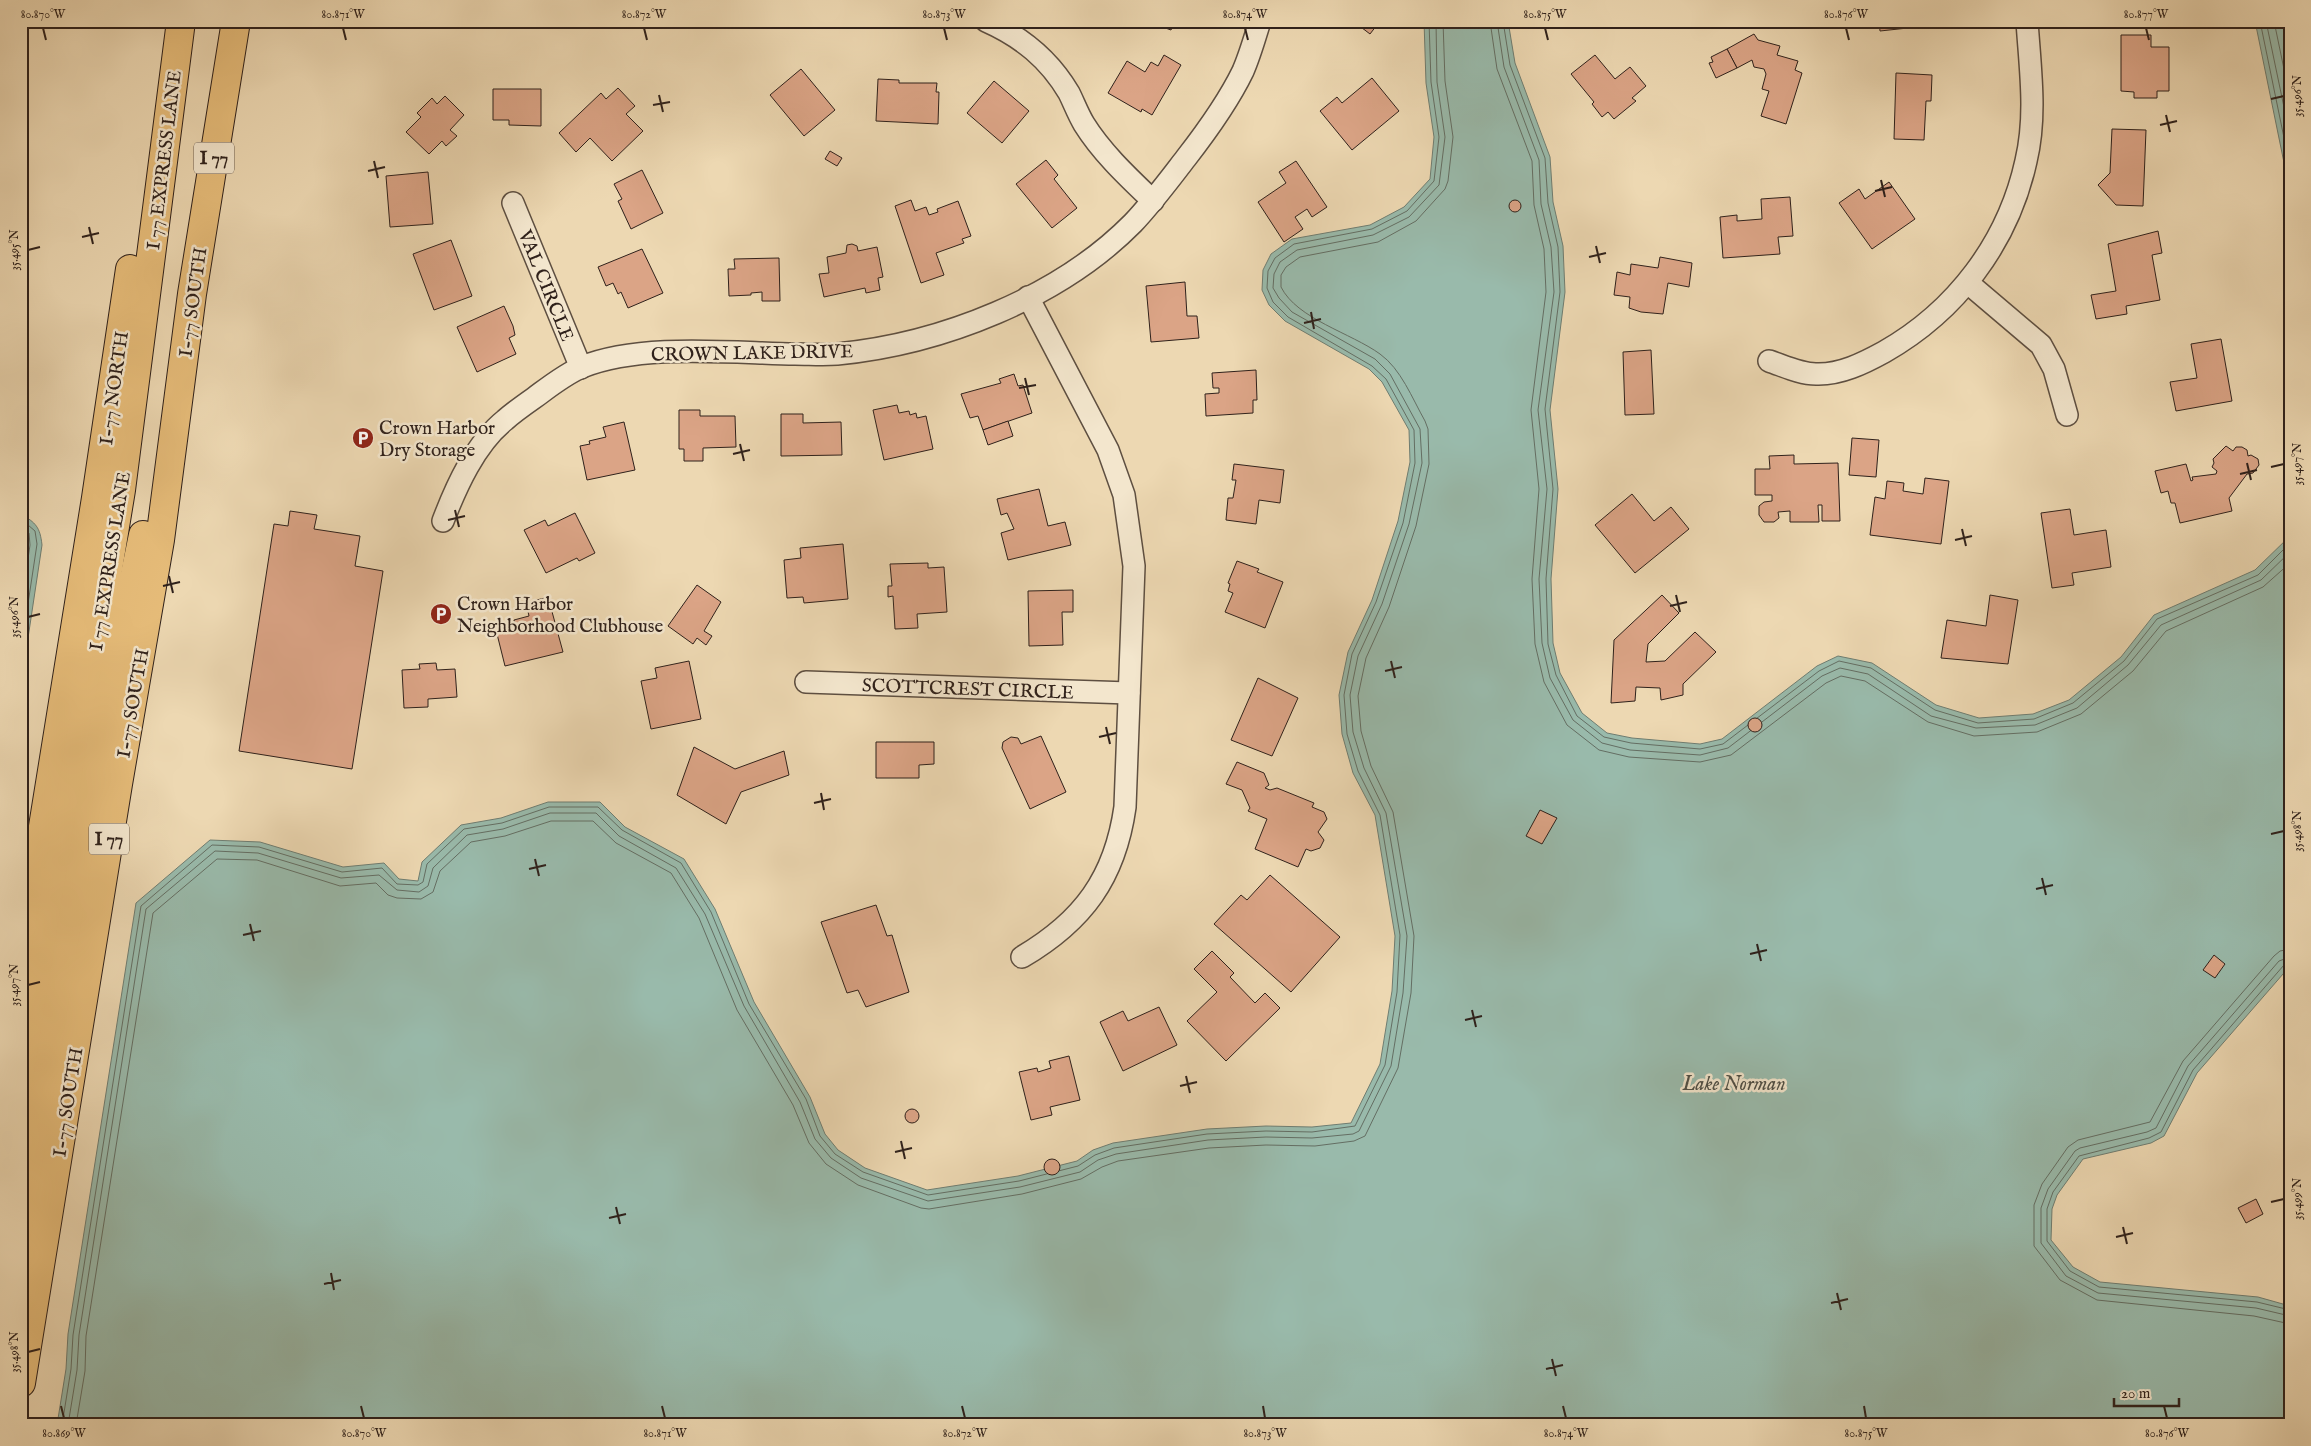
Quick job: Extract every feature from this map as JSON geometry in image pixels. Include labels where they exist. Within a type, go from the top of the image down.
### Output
[{"type":"highway","name":"I-77 NORTH","points":[[21,963],[96,498],[142,187],[175,21]]},
{"type":"highway","name":"I 77 EXPRESS LANE","points":[[21,1099],[121,490],[181,21]]},
{"type":"highway","name":"I-77 SOUTH","points":[[21,1383],[115,803],[160,540],[192,294],[236,21]]},
{"type":"highway","name":"I 77 EXPRESS LANE","points":[[21,1241],[105,719],[192,294]]},
{"type":"street","points":[[986,21],[1005,29],[1031,46],[1051,66],[1069,93],[1084,124],[1105,151],[1153,201]]},
{"type":"street","name":"CROWN LAKE DRIVE","points":[[443,521],[455,490],[467,468],[503,421],[559,380],[581,368],[618,357],[653,353],[834,354],[875,349],[953,329],[987,317],[1028,298],[1051,284],[1103,249],[1153,201],[1212,124],[1244,69],[1260,21]]},
{"type":"street","points":[[1769,361],[1804,373],[1830,374],[1850,368],[1874,357],[1922,328],[1944,309],[1979,270],[2004,225],[2026,163],[2032,112],[2027,21]]},
{"type":"street","name":"VAL CIRCLE","points":[[513,203],[581,368]]},
{"type":"street","points":[[1968,283],[2041,345],[2054,369],[2067,415]]},
{"type":"street","points":[[1022,957],[1049,941],[1087,905],[1104,880],[1121,834],[1125,807],[1134,566],[1124,495],[1108,450],[1028,298]]},
{"type":"street","name":"SCOTTCREST CIRCLE","points":[[806,682],[1129,693]]},
{"type":"water","name":"Lake Norman","points":[[1424,21],[1508,21],[1515,63],[1550,157],[1553,202],[1563,246],[1565,292],[1550,410],[1558,489],[1551,579],[1553,643],[1560,673],[1582,713],[1607,733],[1632,738],[1700,744],[1722,739],[1817,666],[1838,656],[1872,663],[1936,705],[1979,718],[2033,714],[2069,700],[2121,657],[2154,615],[2255,570],[2290,536],[2290,966],[2197,1073],[2164,1136],[2151,1143],[2083,1159],[2057,1195],[2052,1209],[2051,1240],[2073,1267],[2100,1282],[2258,1297],[2290,1306],[2290,1425],[57,1425],[66,1369],[68,1334],[136,903],[210,840],[260,842],[343,867],[384,863],[399,879],[418,881],[422,862],[461,825],[501,818],[548,802],[600,802],[625,827],[684,859],[715,909],[754,1002],[810,1097],[825,1134],[838,1150],[865,1168],[927,1190],[1018,1176],[1077,1161],[1093,1150],[1113,1143],[1207,1129],[1266,1126],[1312,1127],[1351,1123],[1380,1064],[1392,991],[1395,936],[1375,815],[1353,773],[1342,734],[1339,695],[1348,652],[1372,600],[1398,521],[1410,462],[1409,430],[1382,382],[1369,369],[1285,321],[1269,305],[1262,290],[1263,270],[1271,254],[1292,239],[1370,225],[1404,207],[1430,179],[1434,137],[1426,83]]},
{"type":"water","points":[[2255,21],[2290,21],[2290,192]]},
{"type":"water","points":[[21,514],[36,526],[42,545],[25,658],[26,694],[21,718]]},
{"type":"building","points":[[1146,21],[1177,21],[1171,30]]},
{"type":"building","points":[[1353,21],[1380,21],[1370,34]]},
{"type":"building","points":[[1879,21],[1917,21],[1917,27],[1880,31]]},
{"type":"building","points":[[1754,34],[1758,40],[1780,46],[1777,55],[1798,61],[1795,70],[1802,73],[1786,124],[1761,116],[1769,91],[1762,89],[1766,74],[1764,69],[1754,67],[1752,60],[1737,68],[1727,49]]},
{"type":"building","points":[[2121,35],[2151,35],[2151,47],[2169,47],[2169,91],[2157,91],[2157,98],[2134,98],[2134,92],[2121,91]]},
{"type":"building","points":[[1727,49],[1737,68],[1716,78],[1709,63],[1713,62],[1711,57]]},
{"type":"building","points":[[1164,55],[1181,65],[1152,115],[1142,109],[1141,112],[1108,93],[1127,61],[1145,72],[1151,62],[1158,66]]},
{"type":"building","points":[[1595,55],[1615,79],[1630,67],[1646,86],[1632,98],[1636,101],[1614,119],[1608,112],[1602,117],[1592,104],[1594,102],[1571,74]]},
{"type":"building","points":[[801,69],[835,110],[804,136],[770,95]]},
{"type":"building","points":[[1896,73],[1932,75],[1931,101],[1926,101],[1924,140],[1894,139]]},
{"type":"building","points":[[1372,78],[1399,111],[1352,150],[1320,111],[1337,97],[1342,103]]},
{"type":"building","points":[[878,79],[899,80],[899,83],[937,83],[936,92],[939,92],[938,124],[876,121]]},
{"type":"building","points":[[994,81],[1029,111],[1002,143],[967,113]]},
{"type":"building","points":[[618,88],[635,106],[626,114],[643,131],[612,161],[590,138],[576,152],[559,133],[601,93],[606,99]]},
{"type":"building","points":[[493,89],[541,89],[541,126],[509,125],[509,120],[493,120]]},
{"type":"building","points":[[445,96],[464,115],[450,130],[457,136],[446,146],[442,141],[429,154],[406,132],[421,117],[417,113],[432,98],[437,104]]},
{"type":"building","points":[[2112,129],[2146,130],[2143,206],[2116,205],[2098,185],[2110,173]]},
{"type":"building","points":[[830,151],[842,158],[837,166],[825,159]]},
{"type":"building","points":[[1046,160],[1058,175],[1054,179],[1077,208],[1052,228],[1016,184]]},
{"type":"building","points":[[1296,161],[1327,207],[1312,217],[1307,209],[1295,217],[1303,229],[1284,242],[1258,202],[1286,183],[1279,172]]},
{"type":"building","points":[[642,170],[663,213],[631,229],[618,201],[622,199],[614,184]]},
{"type":"building","points":[[428,172],[433,224],[390,227],[386,176]]},
{"type":"building","points":[[1889,182],[1915,219],[1872,249],[1839,203],[1859,189],[1865,199]]},
{"type":"building","points":[[1790,197],[1793,236],[1778,237],[1780,254],[1723,258],[1720,217],[1737,215],[1737,221],[1762,219],[1761,199]]},
{"type":"building","points":[[911,200],[915,211],[926,207],[929,215],[938,212],[937,209],[958,201],[971,236],[962,239],[964,243],[936,253],[944,275],[921,283],[895,206]]},
{"type":"building","points":[[1513,200],[1517,200],[1521,206],[1517,212],[1513,212],[1509,208],[1509,204]]},
{"type":"building","points":[[2158,231],[2162,253],[2152,255],[2160,300],[2126,306],[2127,314],[2096,319],[2091,295],[2116,291],[2108,244]]},
{"type":"building","points":[[451,240],[472,296],[434,310],[413,254]]},
{"type":"building","points":[[847,245],[857,246],[858,251],[877,247],[883,277],[878,278],[880,290],[866,293],[865,288],[824,297],[819,274],[829,273],[827,257],[846,253]]},
{"type":"building","points":[[642,249],[663,293],[628,308],[621,292],[618,294],[613,283],[606,286],[598,267]]},
{"type":"building","points":[[1660,257],[1692,263],[1689,287],[1668,283],[1663,314],[1641,312],[1629,308],[1630,297],[1614,295],[1617,272],[1630,275],[1631,264],[1658,268]]},
{"type":"building","points":[[779,258],[780,301],[762,301],[762,292],[751,293],[751,295],[729,296],[728,269],[735,269],[734,259]]},
{"type":"building","points":[[1185,282],[1187,316],[1197,316],[1199,338],[1151,342],[1146,286]]},
{"type":"building","points":[[504,306],[513,326],[515,335],[509,338],[516,354],[477,372],[457,327]]},
{"type":"building","points":[[2221,339],[2232,401],[2176,411],[2170,382],[2197,378],[2191,344]]},
{"type":"building","points":[[1651,350],[1654,414],[1625,415],[1623,352]]},
{"type":"building","points":[[1256,370],[1257,400],[1253,400],[1253,413],[1206,416],[1205,394],[1219,393],[1219,388],[1213,388],[1212,373]]},
{"type":"building","points":[[1014,374],[1018,386],[1023,385],[1032,413],[983,430],[978,416],[970,418],[961,394],[1001,383],[999,379]]},
{"type":"building","points":[[897,405],[899,413],[909,411],[910,415],[916,413],[917,418],[926,416],[933,449],[884,460],[873,410]]},
{"type":"building","points":[[679,410],[700,410],[700,416],[735,416],[736,447],[703,448],[703,461],[684,461],[684,449],[679,449]]},
{"type":"building","points":[[781,414],[803,414],[803,423],[841,422],[842,455],[781,456]]},
{"type":"building","points":[[1008,421],[1013,436],[988,445],[983,430]]},
{"type":"building","points":[[624,422],[635,470],[587,480],[580,446],[590,444],[589,441],[606,437],[603,427]]},
{"type":"building","points":[[1852,438],[1879,440],[1876,477],[1849,475]]},
{"type":"building","points":[[2226,446],[2233,451],[2236,447],[2242,447],[2247,450],[2248,456],[2251,455],[2258,459],[2259,465],[2253,473],[2247,474],[2229,498],[2232,511],[2180,523],[2175,503],[2171,503],[2168,491],[2161,493],[2155,471],[2186,464],[2191,481],[2193,480],[2192,477],[2216,474],[2217,471],[2212,467],[2213,459]]},
{"type":"building","points":[[1794,455],[1794,464],[1838,463],[1840,521],[1822,521],[1822,505],[1818,505],[1819,522],[1790,522],[1790,511],[1778,512],[1779,518],[1774,522],[1764,522],[1759,515],[1759,506],[1764,502],[1772,501],[1772,495],[1755,495],[1755,469],[1770,469],[1769,456]]},
{"type":"building","points":[[1234,464],[1284,470],[1280,503],[1259,500],[1256,524],[1226,520],[1228,498],[1233,498],[1236,480],[1232,480]]},
{"type":"building","points":[[1925,478],[1949,481],[1941,544],[1870,535],[1875,497],[1885,499],[1887,481],[1904,483],[1903,491],[1923,494]]},
{"type":"building","points":[[1039,489],[1048,526],[1065,522],[1071,545],[1008,560],[1001,533],[1014,529],[1007,513],[1001,515],[997,499]]},
{"type":"building","points":[[1632,494],[1654,521],[1671,507],[1689,529],[1635,573],[1595,525]]},
{"type":"building","points":[[2070,509],[2074,535],[2106,530],[2111,567],[2072,573],[2074,585],[2052,588],[2041,513]]},
{"type":"building","points":[[290,511],[317,515],[314,529],[360,536],[355,566],[383,571],[352,769],[239,751],[274,524],[288,526]]},
{"type":"building","points":[[575,513],[595,553],[579,561],[577,558],[546,573],[524,530],[545,520],[548,526]]},
{"type":"building","points":[[843,544],[848,599],[804,603],[803,597],[787,598],[784,560],[801,558],[800,548]]},
{"type":"building","points":[[1237,561],[1259,569],[1257,572],[1283,582],[1265,628],[1225,612],[1233,593],[1228,591],[1230,584],[1228,583]]},
{"type":"building","points":[[928,563],[928,568],[944,567],[947,612],[917,614],[918,628],[895,629],[893,596],[888,597],[888,586],[892,586],[890,564]]},
{"type":"building","points":[[697,585],[721,602],[704,631],[712,636],[706,645],[697,638],[693,644],[668,626]]},
{"type":"building","points":[[1073,590],[1073,612],[1062,612],[1063,645],[1029,646],[1028,591]]},
{"type":"building","points":[[1662,595],[1679,613],[1648,644],[1646,662],[1665,661],[1695,632],[1716,652],[1683,684],[1683,695],[1661,700],[1660,688],[1636,687],[1635,701],[1611,703],[1614,640]]},
{"type":"building","points":[[1990,595],[2018,600],[2008,664],[1941,658],[1947,620],[1986,626]]},
{"type":"building","points":[[548,597],[563,652],[505,666],[496,630],[515,625],[514,620],[529,616],[526,603]]},
{"type":"building","points":[[689,661],[701,719],[651,729],[641,681],[657,678],[655,668]]},
{"type":"building","points":[[436,663],[437,670],[455,669],[457,697],[428,699],[428,707],[404,708],[402,670],[420,669],[419,664]]},
{"type":"building","points":[[1258,678],[1298,698],[1272,756],[1231,740]]},
{"type":"building","points":[[1755,718],[1760,720],[1762,725],[1760,730],[1755,732],[1750,730],[1748,725],[1750,720]]},
{"type":"building","points":[[1041,736],[1066,792],[1030,809],[1002,748],[1003,742],[1011,737],[1018,738],[1021,744]]},
{"type":"building","points":[[876,742],[934,742],[934,764],[919,765],[919,778],[876,778]]},
{"type":"building","points":[[694,747],[735,769],[784,751],[789,775],[741,792],[726,824],[677,795]]},
{"type":"building","points":[[1237,762],[1264,773],[1269,785],[1265,788],[1270,790],[1277,788],[1314,803],[1312,807],[1324,812],[1327,819],[1318,832],[1324,840],[1320,848],[1311,851],[1306,849],[1298,867],[1255,849],[1267,819],[1248,811],[1250,808],[1242,790],[1226,784]]},
{"type":"building","points":[[1540,810],[1557,818],[1542,844],[1526,836]]},
{"type":"building","points":[[1270,875],[1340,937],[1291,992],[1214,924],[1241,895],[1247,900]]},
{"type":"building","points":[[876,905],[887,936],[892,935],[909,992],[866,1007],[858,990],[847,993],[821,922]]},
{"type":"building","points":[[1212,951],[1234,973],[1230,977],[1255,1003],[1265,993],[1280,1008],[1226,1061],[1187,1021],[1217,992],[1194,969]]},
{"type":"building","points":[[2214,955],[2225,964],[2215,978],[2203,970]]},
{"type":"building","points":[[1159,1007],[1177,1045],[1123,1071],[1100,1022],[1123,1011],[1128,1021]]},
{"type":"building","points":[[1069,1056],[1080,1100],[1050,1107],[1052,1115],[1031,1120],[1019,1072],[1037,1068],[1038,1072],[1051,1068],[1049,1061]]},
{"type":"building","points":[[909,1109],[915,1109],[919,1116],[915,1123],[909,1123],[905,1119],[905,1113]]},
{"type":"building","points":[[1049,1159],[1055,1159],[1060,1164],[1058,1173],[1049,1175],[1044,1170],[1044,1164]]},
{"type":"building","points":[[2256,1199],[2263,1214],[2246,1223],[2238,1208]]},
{"type":"place","name":"Crown Harbor Dry Storage","points":[[363,438]]},
{"type":"place","name":"Crown Harbor Neighborhood Clubhouse","points":[[441,614]]}]
